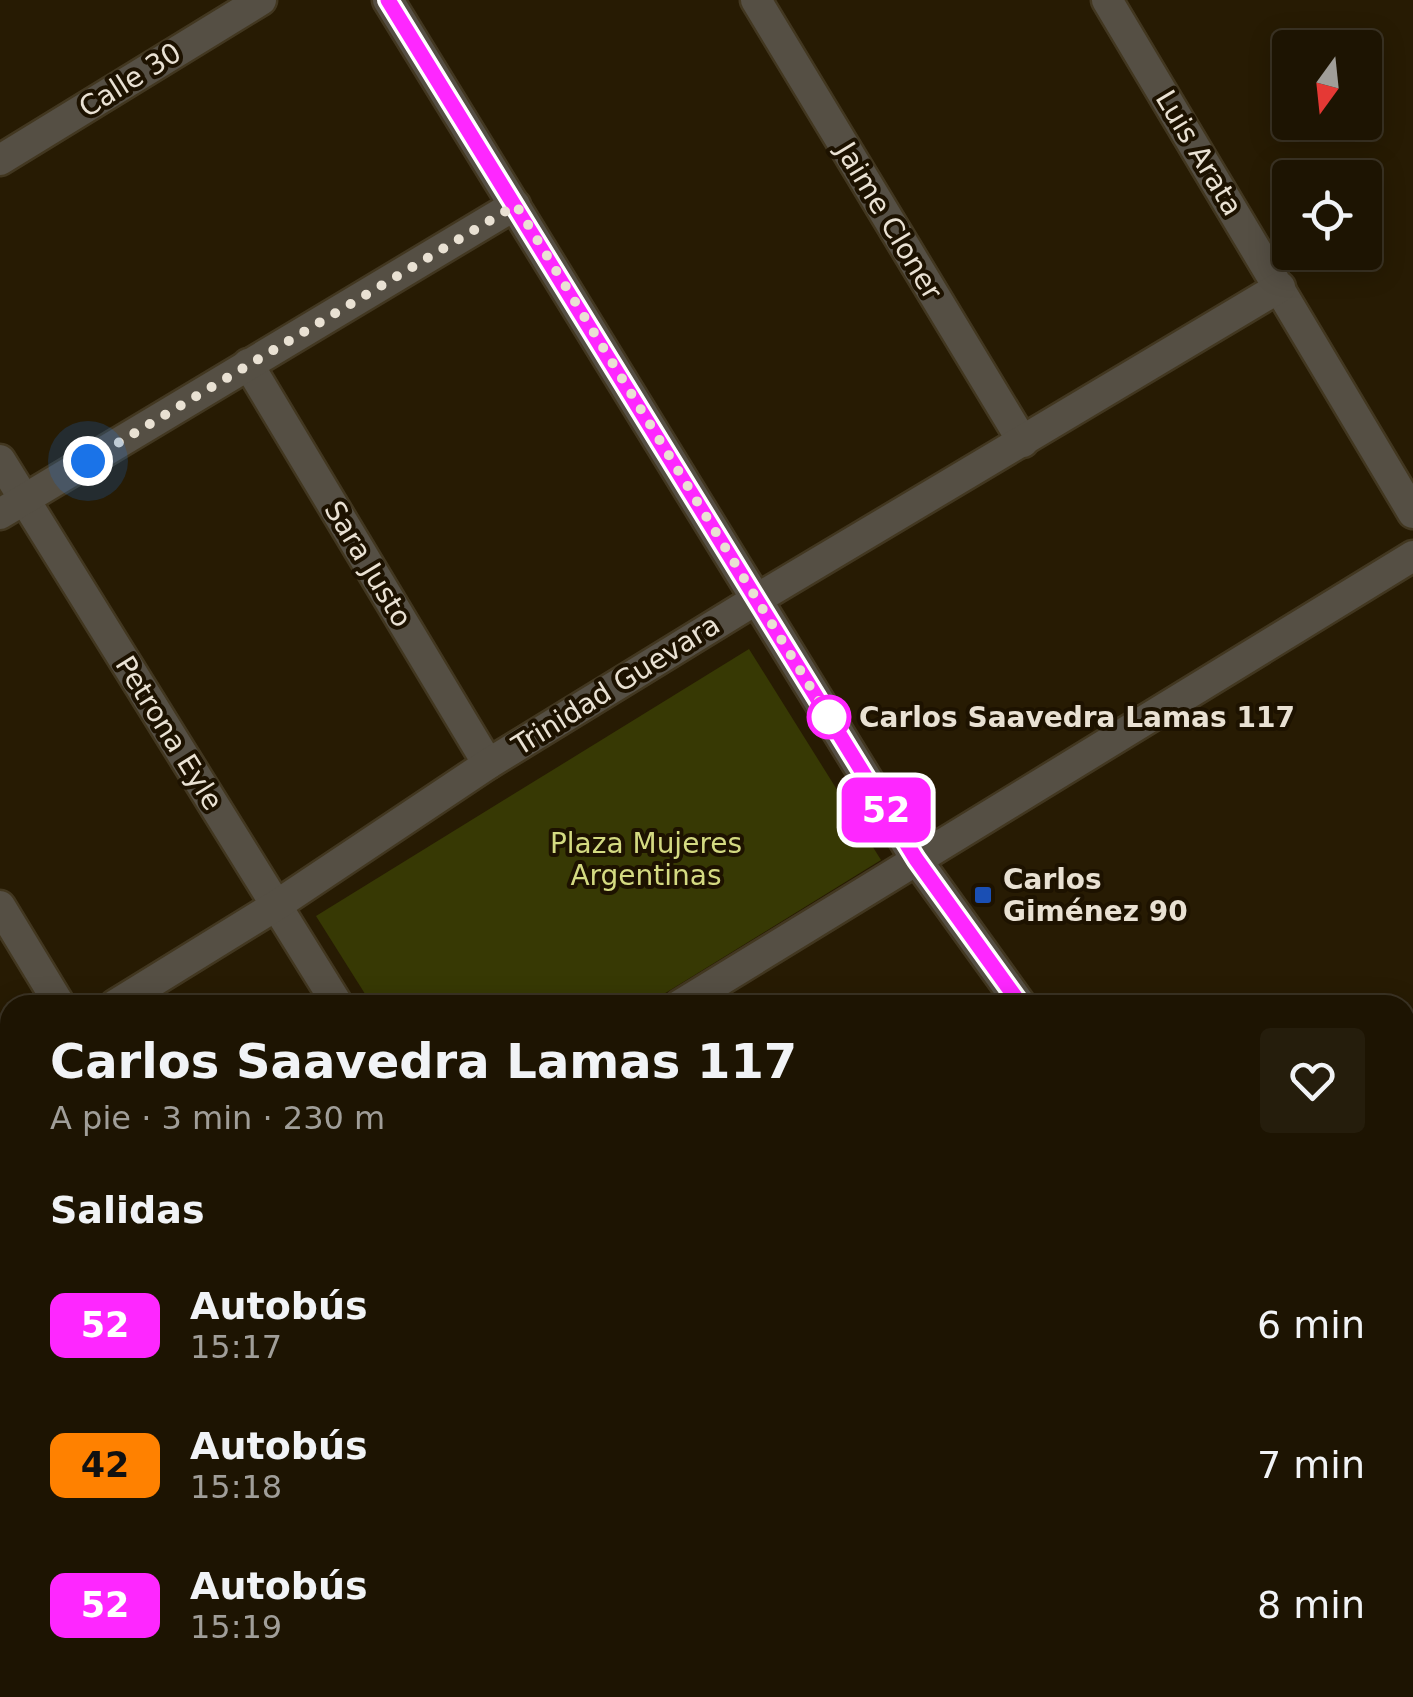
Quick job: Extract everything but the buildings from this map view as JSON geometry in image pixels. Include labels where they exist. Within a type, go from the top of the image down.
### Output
[{"type":"street","name":"Calle 30","points":[[0,160],[260,0]]},
{"type":"street","points":[[388,0],[916,859],[1014,995]]},
{"type":"street","name":"Jaime Cloner","points":[[756,0],[1023,442]]},
{"type":"street","name":"Luis Arata","points":[[1107,0],[1413,513]]},
{"type":"street","points":[[12,507],[516,205]]},
{"type":"street","name":"Trinidad Guevara","points":[[130,995],[277,905],[488,764],[756,599],[1280,288]]},
{"type":"street","name":"Sara Justo","points":[[248,364],[488,764]]},
{"type":"street","name":"Petrona Eyle","points":[[0,460],[12,507],[277,905],[332,995]]},
{"type":"street","points":[[696,995],[1413,556]]},
{"type":"street","points":[[0,906],[54,995]]},
{"type":"green space","name":"Plaza Mujeres Argentinas","points":[[749,649],[881,860],[662,995],[366,995],[316,916]]},
{"type":"bus line","name":"52","points":[[388,0],[916,859],[1014,995]]},
{"type":"place","name":"Carlos Saavedra Lamas 117","points":[[829,717]]},
{"type":"place","name":"Carlos Giménez 90","points":[[983,895]]},
{"type":"route","points":[[88,461],[516,205],[836,729],[829,717]]}]
